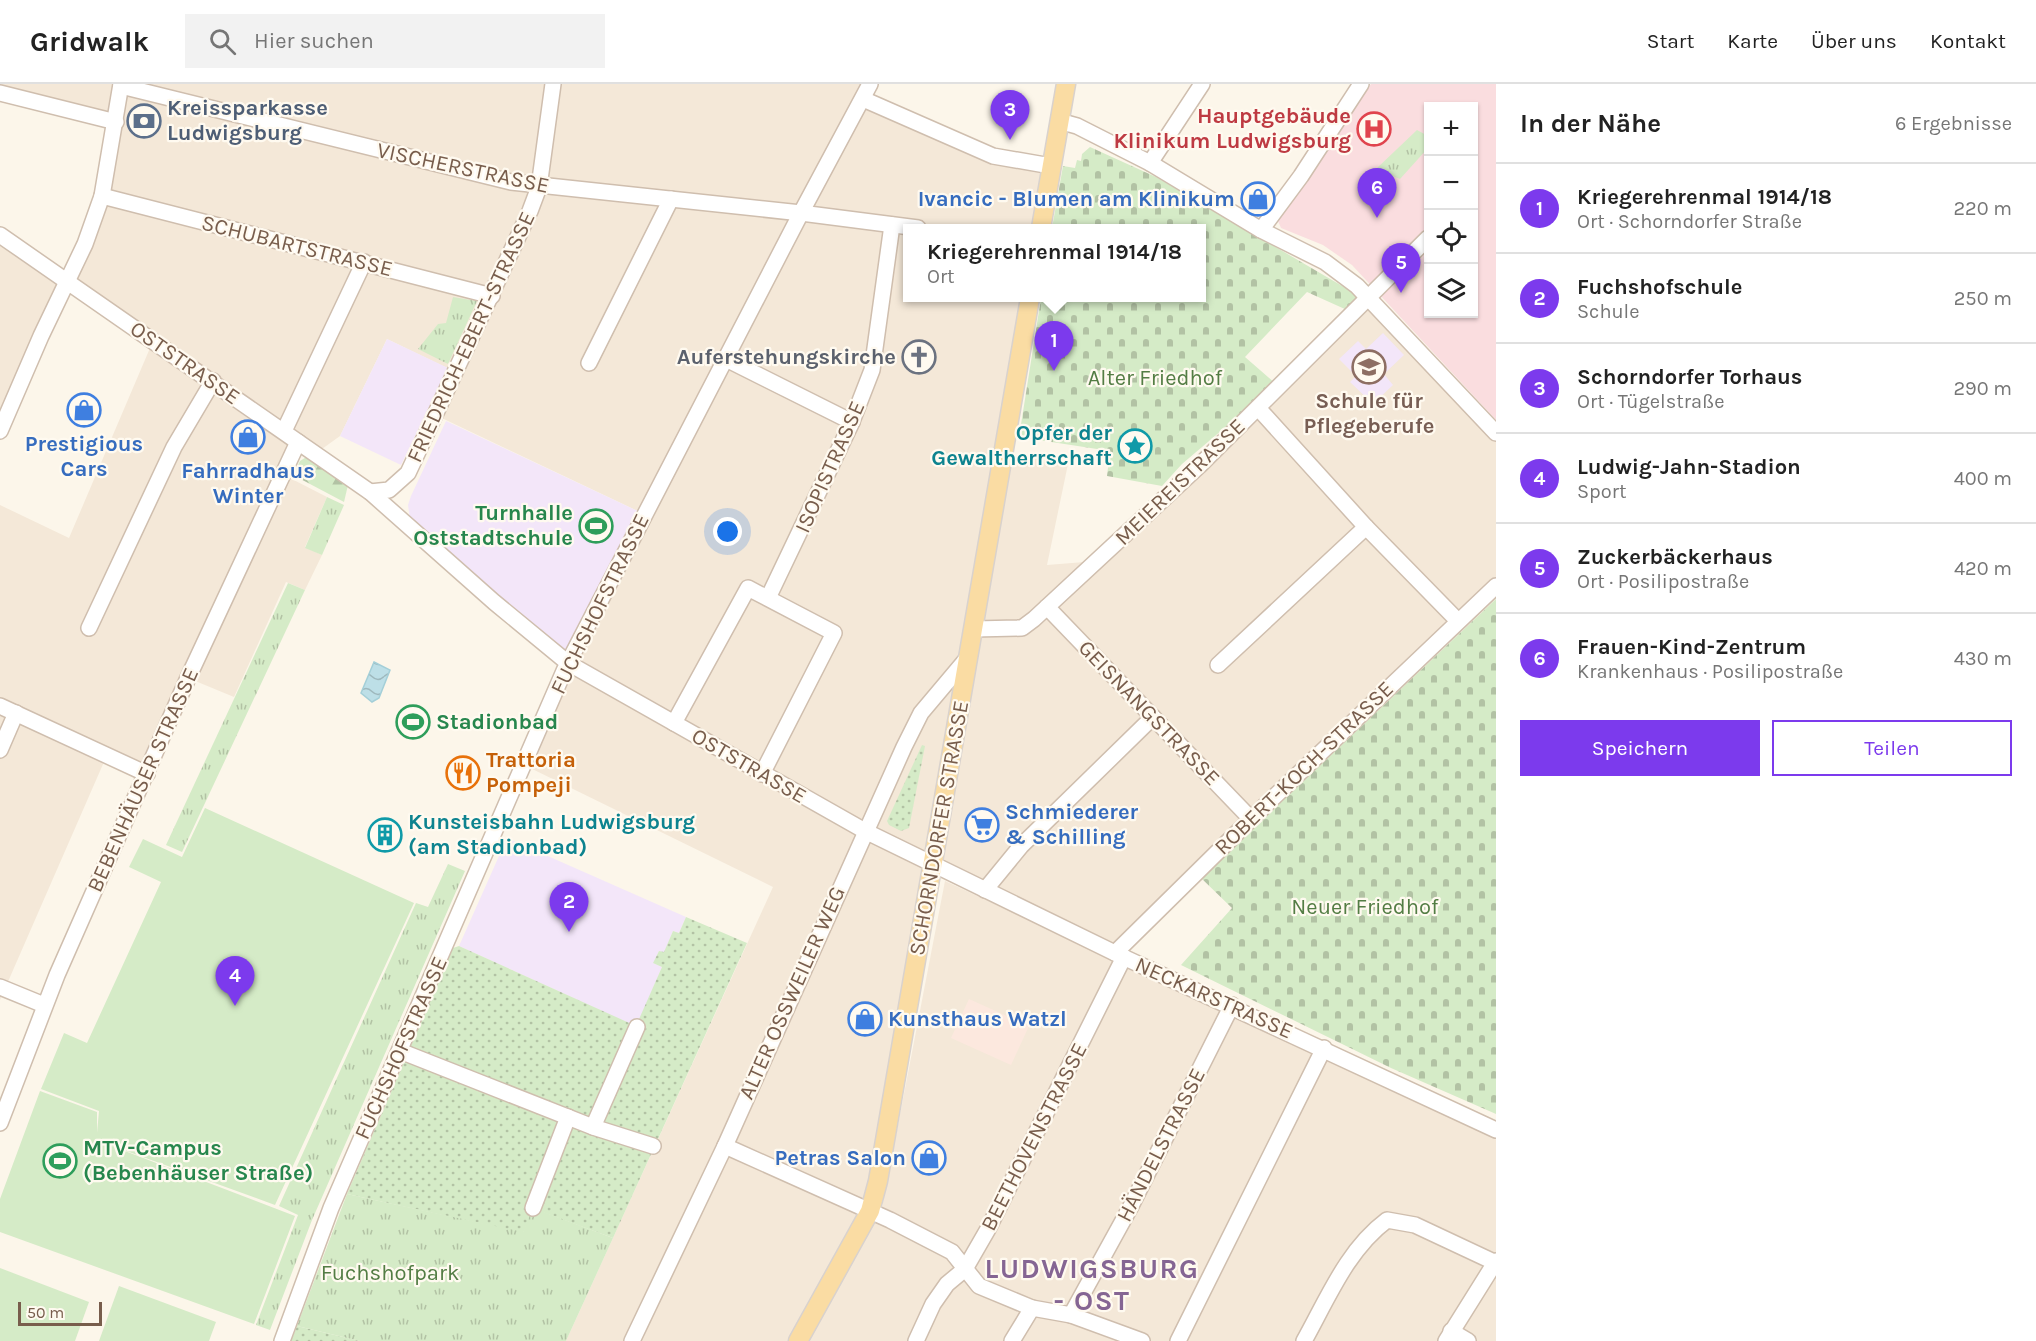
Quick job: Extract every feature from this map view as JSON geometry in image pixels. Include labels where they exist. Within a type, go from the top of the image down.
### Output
[{"type":"main road","points":[[1042,224],[1066,84]]},
{"type":"main road","name":"SCHORNDORFER STRASSE","points":[[798,1341],[870,1211],[878,1181],[1029,302]]},
{"type":"street","name":"FRIEDRICH-EBERT-STRASSE","points":[[370,492],[389,490],[408,473],[492,296],[539,187],[553,84]]},
{"type":"street","name":"FUCHSHOFSTRASSE","points":[[282,1341],[331,1208],[568,663],[870,84]]},
{"type":"street","points":[[1150,163],[1202,84]]},
{"type":"street","points":[[1261,230],[1301,176],[1361,84]]},
{"type":"street","name":"VISCHERSTRASSE","points":[[121,85],[539,187],[671,198],[903,226]]},
{"type":"street","points":[[0,431],[41,336],[68,281],[102,196],[121,85]]},
{"type":"street","points":[[0,93],[116,122]]},
{"type":"street","points":[[863,99],[993,156],[1051,166]]},
{"type":"street","points":[[1059,122],[1077,126],[1150,163],[1261,230],[1337,269],[1368,297],[1496,433]]},
{"type":"street","name":"SCHUBARTSTRASSE","points":[[102,196],[492,296]]},
{"type":"street","points":[[589,363],[671,198]]},
{"type":"street","name":"ISOPISTRASSE","points":[[768,598],[852,422],[872,370],[892,225]]},
{"type":"street","name":"OSTSTRASSE","points":[[0,235],[370,492],[494,602],[568,663],[865,831],[932,864]]},
{"type":"street","name":"MEIEREISTRASSE","points":[[974,628],[1022,628],[1047,607],[1199,466],[1424,242]]},
{"type":"street","points":[[284,431],[364,262]]},
{"type":"street","points":[[726,358],[852,422]]},
{"type":"street","points":[[89,628],[174,447],[213,381]]},
{"type":"street","points":[[1258,408],[1266,421],[1366,528],[1458,621]]},
{"type":"street","name":"BEBENHÄUSER STRASSE","points":[[0,1124],[44,1005],[188,678],[298,442]]},
{"type":"street","points":[[1218,665],[1366,528]]},
{"type":"street","name":"ROBERT-KOCH-STRASSE","points":[[1119,955],[1251,819],[1496,586]]},
{"type":"street","points":[[674,723],[748,588],[834,633],[762,774]]},
{"type":"street","name":"GEISNANGSTRASSE","points":[[1047,607],[1251,819]]},
{"type":"street","name":"ALTER OSSWEILER WEG","points":[[632,1341],[725,1146],[865,831],[921,713],[969,656]]},
{"type":"street","points":[[0,706],[147,774]]},
{"type":"street","points":[[0,750],[16,713]]},
{"type":"street","points":[[985,890],[1021,846],[1153,717]]},
{"type":"street","name":"NECKARSTRASSE","points":[[932,864],[1119,955],[1232,1005],[1496,1130]]},
{"type":"street","name":"BEETHOVENSTRASSE","points":[[916,1341],[933,1304],[947,1284],[965,1269],[1047,1115],[1119,955]]},
{"type":"street","points":[[0,987],[44,1005]]},
{"type":"street","name":"HÄNDELSTRASSE","points":[[1071,1315],[1131,1206],[1232,1005]]},
{"type":"street","points":[[593,1127],[637,1027]]},
{"type":"street","points":[[1178,1341],[1324,1048]]},
{"type":"street","points":[[400,1051],[568,1118],[653,1146]]},
{"type":"street","points":[[533,1208],[568,1118]]},
{"type":"street","points":[[725,1146],[870,1211],[952,1252],[979,1286],[1032,1308],[1071,1315],[1105,1334],[1142,1341]]},
{"type":"street","points":[[1304,1341],[1355,1249],[1368,1234],[1387,1220],[1414,1225],[1495,1261],[1448,1336],[1468,1341]]},
{"type":"street","points":[[1012,1341],[1032,1308]]},
{"type":"shaded area","points":[[0,84],[870,84],[863,99],[993,156],[1051,166],[1042,224],[903,224],[903,302],[1029,302],[1005,454],[1068,464],[1047,565],[1097,561],[1368,297],[1496,433],[1496,586],[1121,956],[932,865],[878,1181],[798,1341],[566,1341],[773,887],[522,764],[644,514],[427,411],[447,368],[387,339],[340,436],[315,454],[298,442],[282,474],[327,497],[305,547],[322,555],[305,590],[286,582],[234,697],[188,678],[147,774],[107,755],[0,1000],[0,505],[69,538],[153,341],[68,281],[0,431],[0,235],[68,280],[85,244],[116,122],[0,93]]},
{"type":"shaded area","points":[[1371,84],[1496,84],[1496,420],[1352,265],[1323,245],[1281,228],[1278,221]]},
{"type":"shaded area","name":"Schule für Pflegeberufe","points":[[1383,333],[1404,355],[1384,374],[1393,385],[1373,404],[1350,382],[1356,376],[1339,359],[1358,341],[1366,349]]},
{"type":"shaded area","points":[[387,339],[448,368],[401,465],[340,436]]},
{"type":"shaded area","points":[[446,421],[644,514],[568,663],[410,519],[408,505],[411,496]]},
{"type":"shaded area","points":[[507,838],[686,917],[679,933],[673,931],[664,953],[659,951],[654,963],[662,967],[637,1027],[459,946]]},
{"type":"shaded area","points":[[945,881],[1496,1136],[1496,1341],[808,1341],[882,1208]]},
{"type":"shaded area","points":[[969,999],[1029,1026],[1011,1065],[951,1038]]},
{"type":"green space","points":[[1417,130],[1424,134],[1424,152],[1400,179],[1376,169]]},
{"type":"green space","name":"Alter Friedhof","points":[[1090,147],[1156,177],[1361,297],[1347,310],[1307,292],[1245,357],[1276,384],[1182,464],[1162,486],[1107,476],[1110,451],[1019,437],[1040,302],[1206,302],[1206,224],[1053,224],[1063,166],[1075,168],[1077,160],[1081,161],[1082,154]]},
{"type":"green space","points":[[453,297],[477,301],[448,364],[418,349],[438,324],[446,323]]},
{"type":"green space","points":[[308,456],[348,485],[344,502],[293,475],[300,461]]},
{"type":"green space","points":[[327,497],[344,505],[322,555],[305,548]]},
{"type":"green space","points":[[288,583],[305,590],[182,852],[166,845]]},
{"type":"green space","name":"Neuer Friedhof","points":[[1496,599],[1496,1114],[1391,1068],[1181,965],[1232,908],[1201,878]]},
{"type":"green space","points":[[922,745],[925,746],[909,828],[901,831],[889,825],[887,821]]},
{"type":"green space","points":[[205,808],[414,903],[275,1205],[96,1140],[295,1216],[254,1324],[0,1232],[0,1199],[40,1091],[97,1112],[97,1133],[99,1111],[41,1089],[64,1033],[87,1043],[161,882],[129,867],[143,839],[182,857]]},
{"type":"green space","points":[[448,864],[465,871],[312,1220],[270,1330],[256,1325],[298,1215],[279,1206],[416,903],[428,907]]},
{"type":"green space","points":[[686,917],[747,943],[613,1238],[534,1209],[523,1233],[347,1194],[453,948],[459,946],[636,1026],[662,967],[653,963],[659,951],[664,952],[673,931],[679,933]]},
{"type":"green space","name":"Fuchshofpark","points":[[347,1194],[523,1232],[533,1208],[613,1238],[566,1341],[360,1341],[297,1326]]},
{"type":"green space","points":[[0,1268],[89,1302],[75,1341],[0,1341]]},
{"type":"green space","points":[[119,1286],[216,1322],[209,1341],[99,1341]]},
{"type":"green space","points":[[297,1326],[360,1341],[291,1341]]},
{"type":"water","points":[[374,662],[390,670],[379,698],[372,702],[361,693]]},
{"type":"place","name":"Kreissparkasse Ludwigsburg","points":[[144,121]]},
{"type":"place","name":"Hauptgebäude Klinikum Ludwigsburg","points":[[1374,129]]},
{"type":"place","name":"Schorndorfer Torhaus","points":[[1010,140]]},
{"type":"place","name":"Ivancic - Blumen am Klinikum","points":[[1258,199]]},
{"type":"place","name":"Frauen-Kind-Zentrum","points":[[1377,218]]},
{"type":"place","name":"Zuckerbäckerhaus","points":[[1401,293]]},
{"type":"place","name":"Auferstehungskirche","points":[[919,357]]},
{"type":"place","name":"Schule für Pflegeberufe","points":[[1369,367]]},
{"type":"place","name":"Kriegerehrenmal 1914/18","points":[[1054,371]]},
{"type":"place","name":"Prestigious Cars","points":[[84,410]]},
{"type":"place","name":"Fahrradhaus Winter","points":[[248,437]]},
{"type":"place","name":"Opfer der Gewaltherrschaft","points":[[1135,446]]},
{"type":"place","name":"Turnhalle Oststadtschule","points":[[596,526]]},
{"type":"place","name":"Stadionbad","points":[[413,722]]},
{"type":"place","name":"Trattoria Pompeji","points":[[463,773]]},
{"type":"place","name":"Schmiederer & Schilling","points":[[982,825]]},
{"type":"place","name":"Kunsteisbahn Ludwigsburg (am Stadionbad)","points":[[385,835]]},
{"type":"place","name":"Fuchshofschule","points":[[569,932]]},
{"type":"place","name":"Ludwig-Jahn-Stadion","points":[[235,1006]]},
{"type":"place","name":"Kunsthaus Watzl","points":[[865,1019]]},
{"type":"place","name":"Petras Salon","points":[[929,1158]]},
{"type":"place","name":"MTV-Campus (Bebenhäuser Straße)","points":[[60,1161]]},
{"type":"district","name":"LUDWIGSBURG - OST","points":[[1092,1284]]}]
